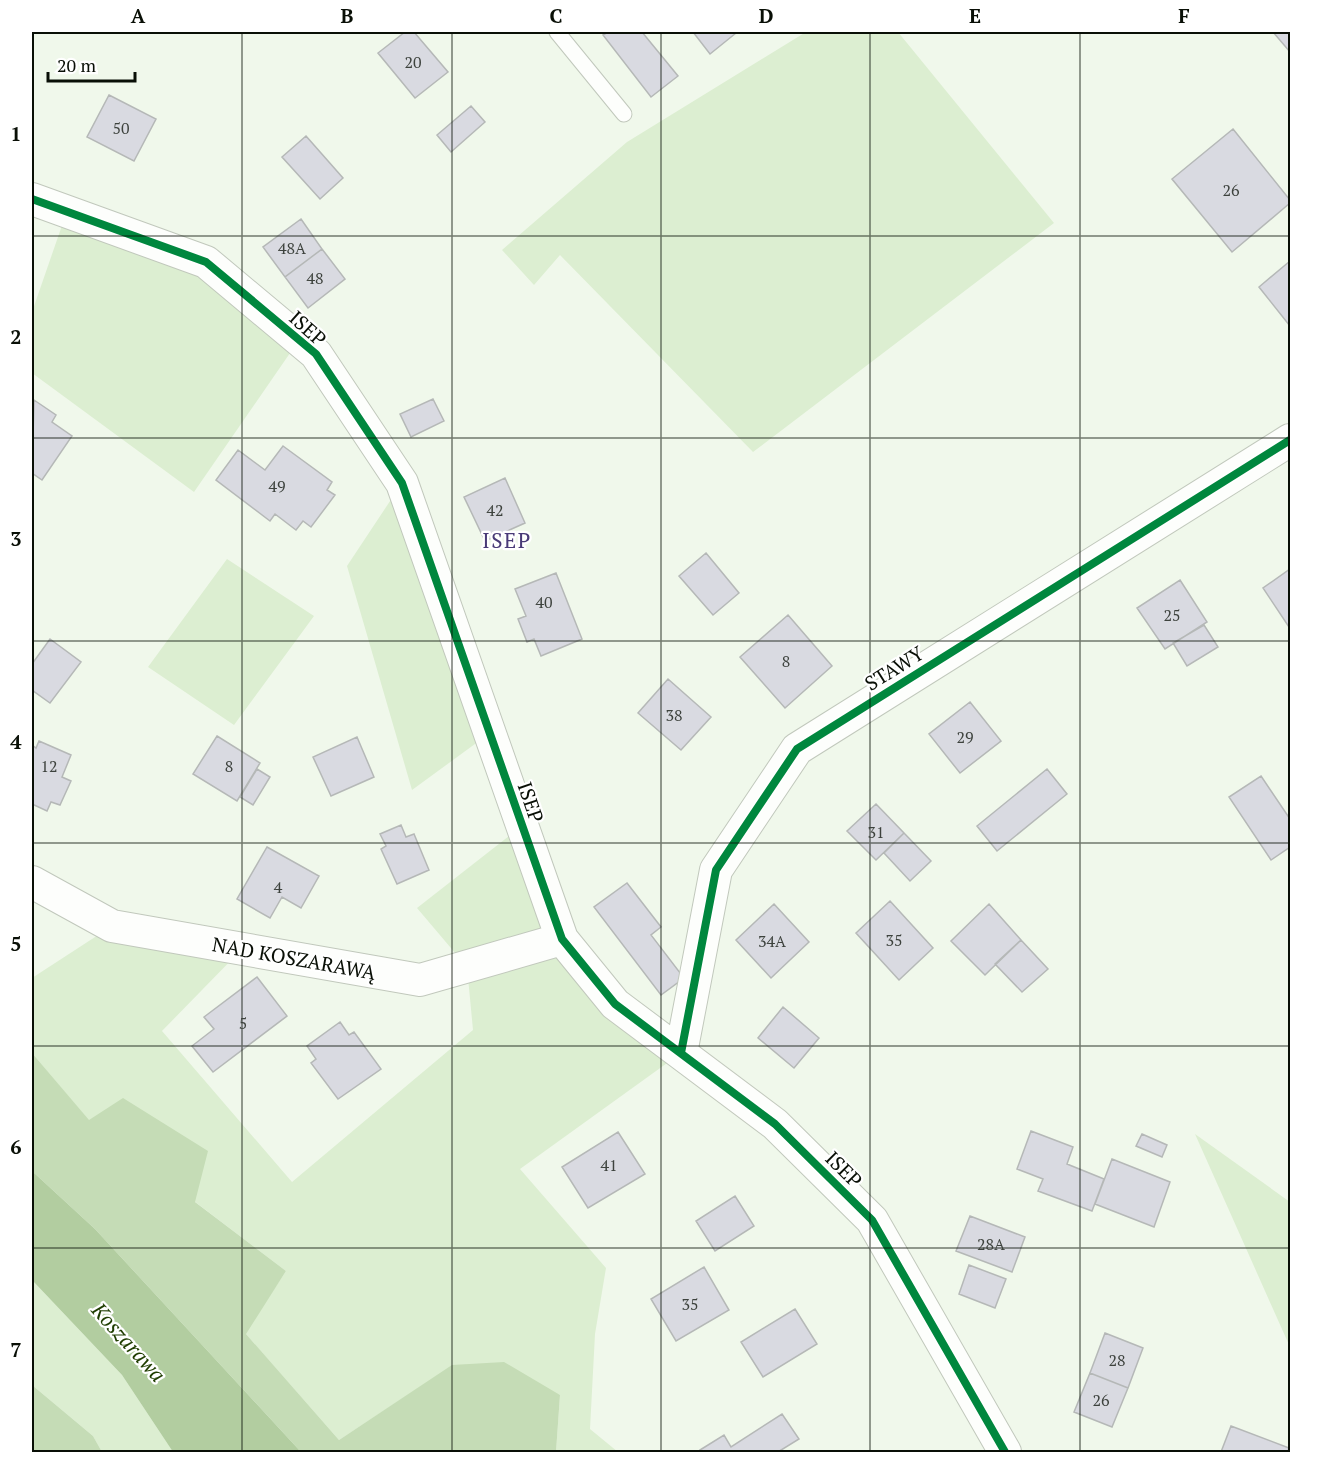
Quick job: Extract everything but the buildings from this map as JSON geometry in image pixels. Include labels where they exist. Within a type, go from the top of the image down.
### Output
[{"type":"street","name":"ISEP","points":[[32,199],[206,262],[316,354],[402,483],[562,939],[615,1004],[775,1124],[872,1220],[1005,1452]]},
{"type":"street","name":"STAWY","points":[[681,1053],[716,870],[797,749],[1290,440]]},
{"type":"street","name":"NAD KOSZARAWĄ","points":[[32,882],[112,926],[420,980],[562,939]]},
{"type":"lane","points":[[558,32],[624,114]]},
{"type":"shaded area","points":[[806,32],[898,32],[1054,223],[753,452],[560,255],[534,285],[502,250],[627,142]]},
{"type":"shaded area","points":[[67,211],[206,262],[299,340],[194,492],[32,373],[32,312]]},
{"type":"shaded area","points":[[402,483],[490,733],[412,790],[347,566]]},
{"type":"shaded area","points":[[227,559],[314,616],[234,725],[148,667]]},
{"type":"shaded area","points":[[522,826],[562,939],[681,1053],[520,1169],[606,1268],[595,1334],[590,1429],[618,1452],[556,1452],[560,1395],[452,1366],[339,1440],[245,1333],[286,1271],[89,1121],[32,1053],[32,978],[112,926],[242,949],[162,1031],[292,1182],[473,1030],[467,967],[417,908]]},
{"type":"shaded area","points":[[32,1053],[89,1120],[123,1098],[208,1151],[195,1202],[286,1271],[246,1334],[339,1440],[452,1365],[504,1362],[560,1395],[556,1452],[301,1452],[95,1229],[32,1171]]},
{"type":"shaded area","points":[[1195,1134],[1290,1202],[1290,1347]]},
{"type":"shaded area","points":[[32,1280],[122,1375],[173,1452],[102,1452],[93,1436],[32,1385]]},
{"type":"shaded area","points":[[32,1385],[93,1436],[102,1452],[32,1452]]},
{"type":"water","name":"Koszarawa","points":[[32,1171],[95,1229],[301,1452],[173,1452],[122,1375],[32,1280]]},
{"type":"cycle path","points":[[32,199],[206,262],[316,354],[402,483],[562,939],[615,1004],[775,1124],[872,1220],[1005,1452]]},
{"type":"cycle path","points":[[681,1053],[716,870],[797,749],[1290,440]]},
{"type":"district","name":"ISEP","points":[[507,540]]}]
